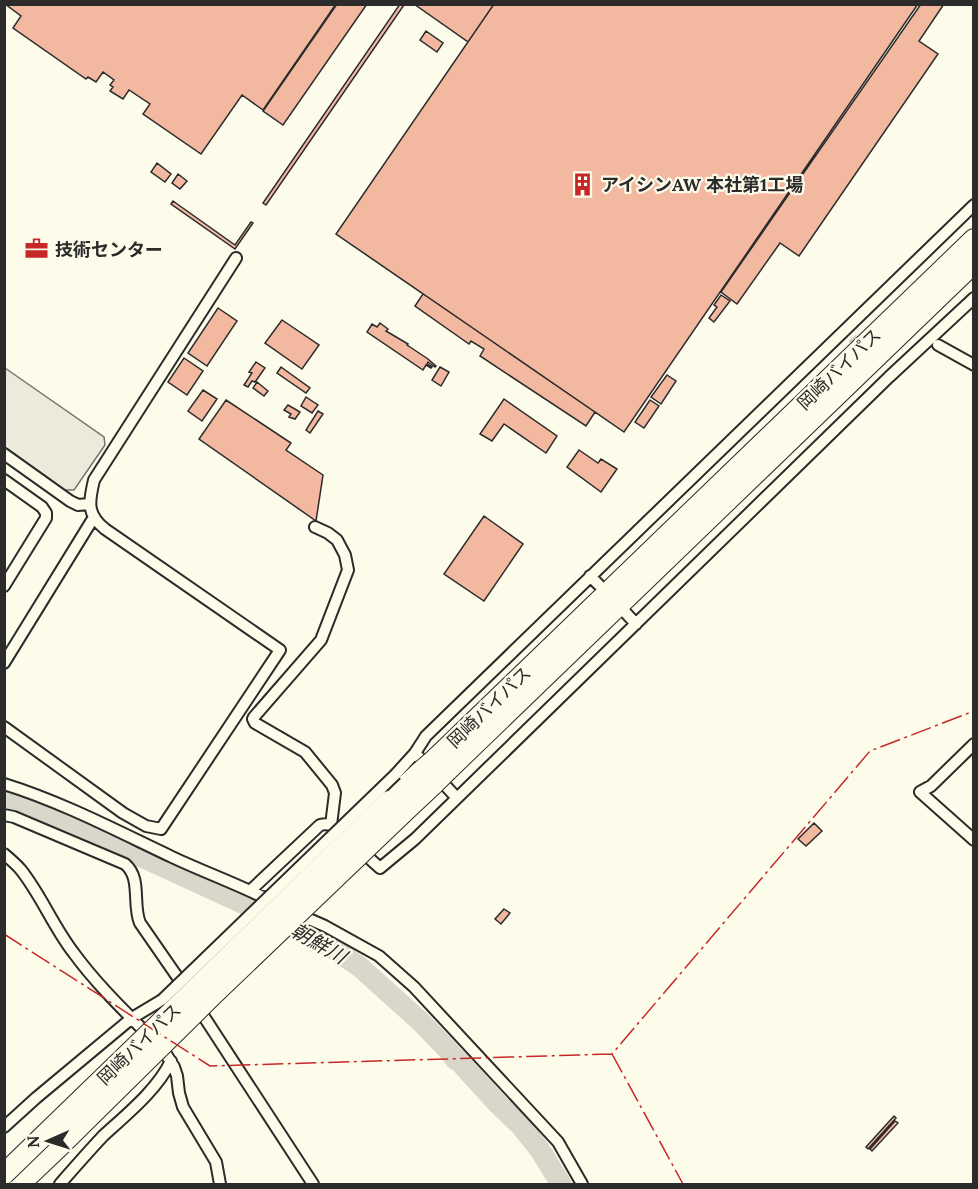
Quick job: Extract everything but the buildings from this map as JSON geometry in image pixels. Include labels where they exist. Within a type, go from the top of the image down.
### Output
[{"type":"highway","name":"岡崎バイパス","points":[[62,1144],[213,995],[396,808],[430,768],[972,240]]},
{"type":"highway","name":"岡崎バイパス","points":[[430,768],[974,263]]},
{"type":"highway","points":[[936,300],[974,273]]},
{"type":"highway","name":"岡崎バイパス","points":[[4,1174],[396,808]]},
{"type":"highway","points":[[4,1161],[106,1077]]},
{"type":"highway","points":[[20,1185],[62,1144]]},
{"type":"highway","points":[[29,1185],[62,1144]]},
{"type":"street","points":[[456,797],[430,768],[426,736],[590,576],[848,334],[974,205]]},
{"type":"street","points":[[4,727],[123,813],[146,826],[161,829],[280,650],[105,530],[94,517],[89,504],[94,480],[236,258]]},
{"type":"street","points":[[251,890],[320,825],[325,824],[331,825],[380,868],[414,839],[889,377],[974,298]]},
{"type":"street","points":[[962,309],[974,305]]},
{"type":"street","points":[[938,345],[974,365]]},
{"type":"street","points":[[881,368],[889,377]]},
{"type":"street","points":[[4,454],[70,501],[78,505],[89,504]]},
{"type":"street","points":[[4,480],[42,507],[46,518],[4,586]]},
{"type":"street","points":[[4,663],[94,517]]},
{"type":"street","points":[[315,527],[338,540],[345,555],[348,570],[321,640],[253,719],[255,723],[305,752],[332,784],[335,793],[331,825]]},
{"type":"street","points":[[590,576],[599,585]]},
{"type":"street","points":[[624,611],[636,624]]},
{"type":"street","points":[[974,744],[931,786],[920,792],[974,840]]},
{"type":"street","points":[[4,1127],[132,1018],[162,1000],[396,774],[430,768]]},
{"type":"street","points":[[4,784],[35,795],[184,863],[251,890],[379,956],[414,987],[558,1142],[582,1185]]},
{"type":"street","points":[[4,815],[14,817],[129,867],[134,877],[136,916],[140,923],[216,1034],[313,1185]]},
{"type":"street","points":[[4,854],[20,869],[30,883],[72,952],[171,1061],[177,1076],[183,1107],[216,1162],[220,1185]]},
{"type":"street","points":[[60,1185],[99,1140],[156,1085],[171,1061]]},
{"type":"shaded area","points":[[5,368],[104,437],[105,445],[74,490],[65,490],[5,447]]},
{"type":"waterway","name":"朝鮮川","points":[[4,800],[16,803],[142,857],[296,928],[326,944],[360,967],[421,1022],[520,1125],[540,1150],[561,1184]]},
{"type":"tunnel","points":[[852,338],[881,368]]},
{"type":"power","points":[[4,934],[210,1066],[612,1054],[870,751],[974,711]]},
{"type":"power","points":[[612,1054],[683,1184]]},
{"type":"place","name":"アイシンAW 本社第1工場","points":[[583,184]]},
{"type":"place","name":"技術センター","points":[[37,249]]}]
